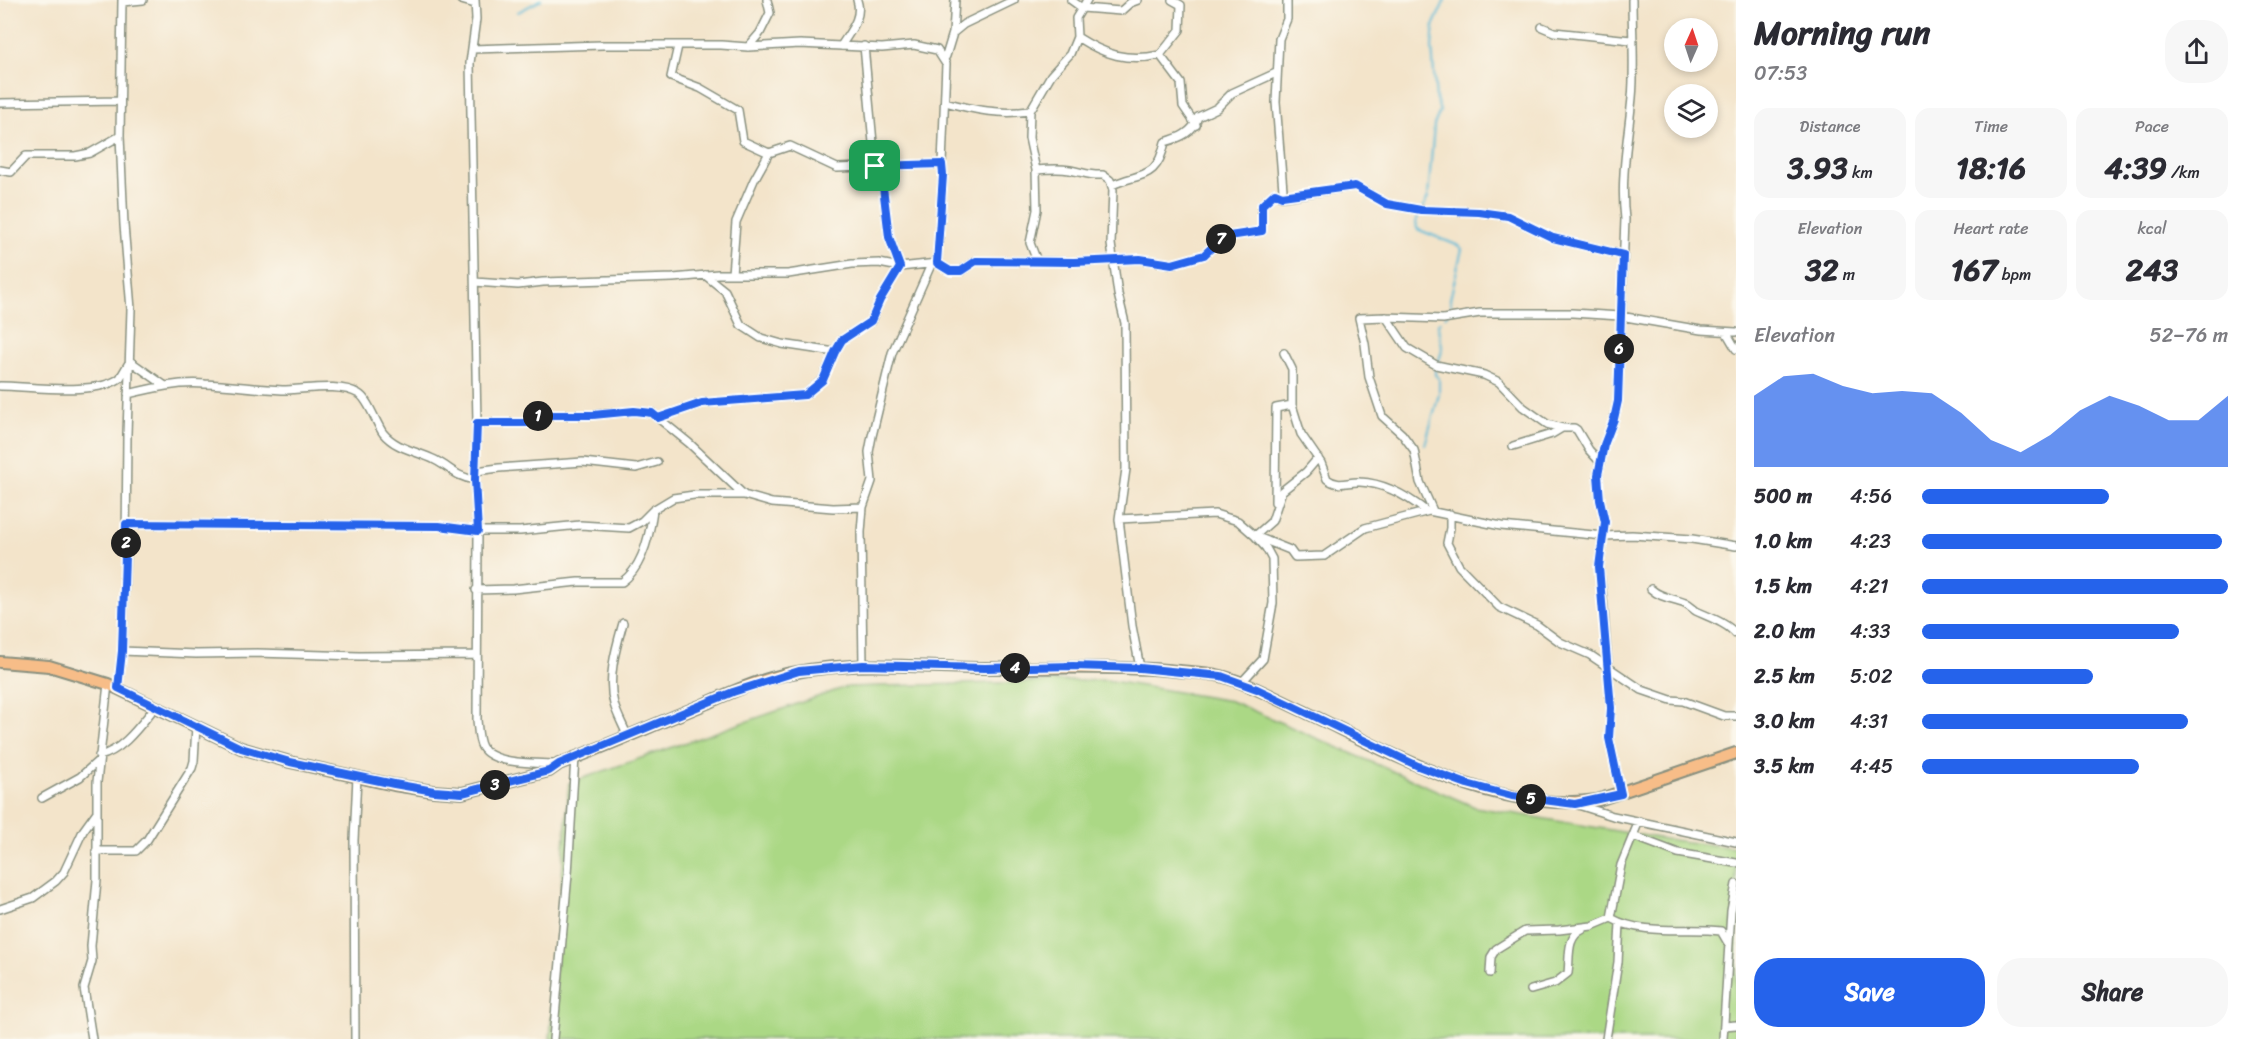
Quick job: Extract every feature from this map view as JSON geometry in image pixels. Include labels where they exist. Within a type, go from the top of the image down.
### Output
[{"type":"main road","points":[[0,662],[49,666],[113,686],[241,748],[267,756],[357,777],[434,791],[462,793],[549,771],[559,764],[627,735],[770,679],[799,671],[863,665],[985,668],[1073,666],[1205,673],[1241,683],[1418,766],[1467,784],[1512,796],[1575,804],[1621,794],[1736,753]]},
{"type":"street","points":[[92,1039],[84,988],[92,962],[99,758],[122,651],[126,524],[131,309],[120,136],[122,1],[143,0]]},
{"type":"street","points":[[461,0],[475,2],[476,19],[470,63],[477,423],[476,655],[477,720],[480,745],[486,752],[504,759],[559,764]]},
{"type":"street","points":[[748,47],[760,33],[770,13],[767,0]]},
{"type":"street","points":[[841,46],[858,20],[860,9],[857,0]]},
{"type":"street","points":[[944,59],[952,33],[955,0]]},
{"type":"street","points":[[952,33],[964,24],[1014,0]]},
{"type":"street","points":[[1071,0],[1082,8],[1121,11],[1130,3],[1138,0]]},
{"type":"street","points":[[1037,261],[1030,243],[1037,210],[1036,170],[1029,138],[1030,111],[1051,75],[1070,54],[1077,37],[1076,18],[1087,0]]},
{"type":"street","points":[[1077,37],[1096,50],[1118,57],[1141,59],[1160,55],[1180,30],[1181,5],[1172,0]]},
{"type":"street","points":[[1282,196],[1276,73],[1279,39],[1287,19],[1287,0]]},
{"type":"street","points":[[1621,794],[1609,738],[1611,708],[1599,567],[1605,522],[1599,494],[1598,475],[1618,401],[1625,158],[1633,81],[1632,0]]},
{"type":"street","points":[[1542,27],[1554,32],[1631,40]]},
{"type":"street","points":[[471,49],[603,45],[748,47],[800,44],[882,48],[914,45],[937,50],[944,59],[946,64],[943,175],[934,265],[892,353],[869,452],[872,481],[864,507],[861,532],[863,665]]},
{"type":"street","points":[[678,46],[671,77],[699,87],[738,110],[743,141],[769,153],[790,147],[837,168],[942,164]]},
{"type":"street","points":[[864,46],[875,166],[878,181],[883,187],[889,237],[900,267]]},
{"type":"street","points":[[1160,55],[1181,84],[1184,106],[1196,124]]},
{"type":"street","points":[[1112,185],[1147,174],[1161,160],[1165,142],[1182,137],[1196,124],[1198,117],[1217,108],[1232,93],[1276,73]]},
{"type":"street","points":[[0,103],[120,101]]},
{"type":"street","points":[[945,102],[1010,114],[1030,111]]},
{"type":"street","points":[[0,170],[11,172],[26,156],[75,156],[90,153],[120,136]]},
{"type":"street","points":[[732,274],[736,222],[754,180],[769,153]]},
{"type":"street","points":[[1036,170],[1051,168],[1070,170],[1090,176],[1103,175],[1112,185],[1114,200],[1111,244],[1118,294],[1125,323],[1126,469],[1119,519],[1132,626],[1140,668]]},
{"type":"street","points":[[474,282],[518,285],[705,275],[788,274],[852,264],[900,267],[934,265],[950,271],[961,271],[976,261],[1140,259],[1172,264],[1204,255],[1223,237],[1262,231],[1262,205],[1275,193],[1282,196],[1355,186],[1387,204],[1421,210],[1479,212],[1508,216],[1553,238],[1623,255]]},
{"type":"street","points":[[658,418],[702,403],[805,395],[823,380],[842,340],[871,321],[880,300],[900,267]]},
{"type":"street","points":[[705,275],[724,291],[741,325],[761,338],[782,344],[835,352]]},
{"type":"street","points":[[1429,511],[1420,482],[1414,450],[1402,434],[1382,416],[1370,377],[1359,318],[1443,319],[1480,313],[1532,312],[1620,316],[1701,330],[1736,332]]},
{"type":"street","points":[[1386,317],[1407,348],[1436,365],[1484,375],[1499,382],[1530,412],[1547,424],[1577,430],[1589,450],[1601,463]]},
{"type":"street","points":[[1726,332],[1736,349]]},
{"type":"street","points":[[1284,353],[1292,369],[1292,405],[1301,434],[1318,458],[1327,479],[1333,483],[1358,482],[1379,486],[1404,494],[1429,511]]},
{"type":"street","points":[[130,361],[164,385]]},
{"type":"street","points":[[0,386],[62,388],[98,386],[120,378],[130,361]]},
{"type":"street","points":[[128,394],[164,385],[203,383],[252,389],[286,390],[308,387],[350,390],[363,396],[376,422],[392,442],[441,463],[458,476],[475,480]]},
{"type":"street","points":[[1275,510],[1276,408],[1292,405]]},
{"type":"street","points":[[477,423],[528,423],[540,415],[593,415],[634,411],[652,413],[689,443],[744,495]]},
{"type":"street","points":[[1513,446],[1552,434],[1562,428]]},
{"type":"street","points":[[1255,536],[1272,521],[1281,491],[1306,472],[1318,458]]},
{"type":"street","points":[[476,471],[583,462],[636,468],[657,462]]},
{"type":"street","points":[[126,524],[439,526],[478,531],[520,531],[580,525],[629,528],[673,498],[694,495],[744,495],[772,503],[833,508],[864,507]]},
{"type":"street","points":[[476,590],[513,589],[578,582],[622,582],[632,572],[646,544],[653,510]]},
{"type":"street","points":[[1255,536],[1290,550],[1295,557],[1324,556],[1365,528],[1429,511],[1501,526],[1604,536],[1632,535],[1692,539],[1736,546]]},
{"type":"street","points":[[1119,519],[1215,514],[1238,521],[1266,548],[1272,559],[1273,603],[1263,659],[1241,683]]},
{"type":"street","points":[[1450,514],[1448,544],[1459,566],[1499,608],[1538,625],[1560,642],[1590,655],[1642,690],[1671,700],[1683,701],[1724,716],[1736,716]]},
{"type":"street","points":[[1651,588],[1658,595],[1682,602],[1705,613],[1720,624],[1731,627],[1736,634]]},
{"type":"street","points":[[623,623],[614,652],[613,689],[615,707],[627,735]]},
{"type":"street","points":[[122,651],[359,656],[476,655]]},
{"type":"street","points":[[42,798],[80,777],[99,758],[122,745],[156,706]]},
{"type":"street","points":[[96,851],[136,851],[147,840],[192,768],[196,726]]},
{"type":"street","points":[[553,1039],[568,874],[575,758]]},
{"type":"street","points":[[355,1039],[354,840],[357,777]]},
{"type":"street","points":[[1575,804],[1613,816],[1736,842]]},
{"type":"street","points":[[0,909],[33,898],[56,881],[64,872],[83,831],[96,813]]},
{"type":"street","points":[[1611,918],[1621,865],[1639,821]]},
{"type":"street","points":[[1633,836],[1678,853],[1736,862]]},
{"type":"street","points":[[1723,1039],[1731,911],[1736,884]]},
{"type":"street","points":[[1611,918],[1620,923],[1638,927],[1721,931],[1730,945]]},
{"type":"street","points":[[1531,990],[1540,989],[1568,973],[1571,939],[1575,933],[1611,918]]},
{"type":"street","points":[[1606,1039],[1618,962],[1620,923]]},
{"type":"street","points":[[1490,973],[1491,957],[1496,949],[1525,931],[1592,926]]},
{"type":"street","points":[[1724,1026],[1736,1025]]},
{"type":"green space","points":[[1106,680],[1231,701],[1475,807],[1664,839],[1736,848],[1736,1039],[550,1039],[569,783],[846,687]]},
{"type":"waterway","points":[[518,12],[541,0]]},
{"type":"waterway","points":[[1423,208],[1428,197],[1434,125],[1440,111],[1436,99],[1432,47],[1434,24],[1445,0]]},
{"type":"waterway","points":[[1420,213],[1416,221],[1417,229],[1462,249],[1450,299],[1451,307],[1445,317]]},
{"type":"waterway","points":[[1437,363],[1442,352],[1438,323],[1441,321]]},
{"type":"waterway","points":[[1425,445],[1439,394],[1439,378],[1435,375],[1435,368]]},
{"type":"route","points":[[942,164],[937,263],[950,271],[961,271],[976,261],[1074,262],[1140,259],[1172,264],[1204,255],[1223,237],[1262,231],[1262,205],[1275,193],[1282,196],[1355,186],[1387,204],[1421,210],[1479,212],[1508,216],[1553,238],[1623,255],[1618,401],[1604,445],[1598,475],[1600,507],[1605,522],[1599,567],[1611,708],[1609,738],[1621,794],[1575,804],[1512,796],[1467,784],[1418,766],[1257,689],[1221,676],[1140,668],[863,665],[799,671],[733,692],[559,764],[549,771],[462,793],[434,791],[340,774],[267,756],[241,748],[118,688],[122,651],[126,524],[439,526],[478,531],[475,480],[477,423],[528,423],[540,415],[593,415],[634,411],[652,413],[658,418],[702,403],[729,403],[805,395],[823,380],[842,340],[871,321],[880,300],[900,267],[889,237],[883,187],[878,181],[875,166],[942,164]]}]
